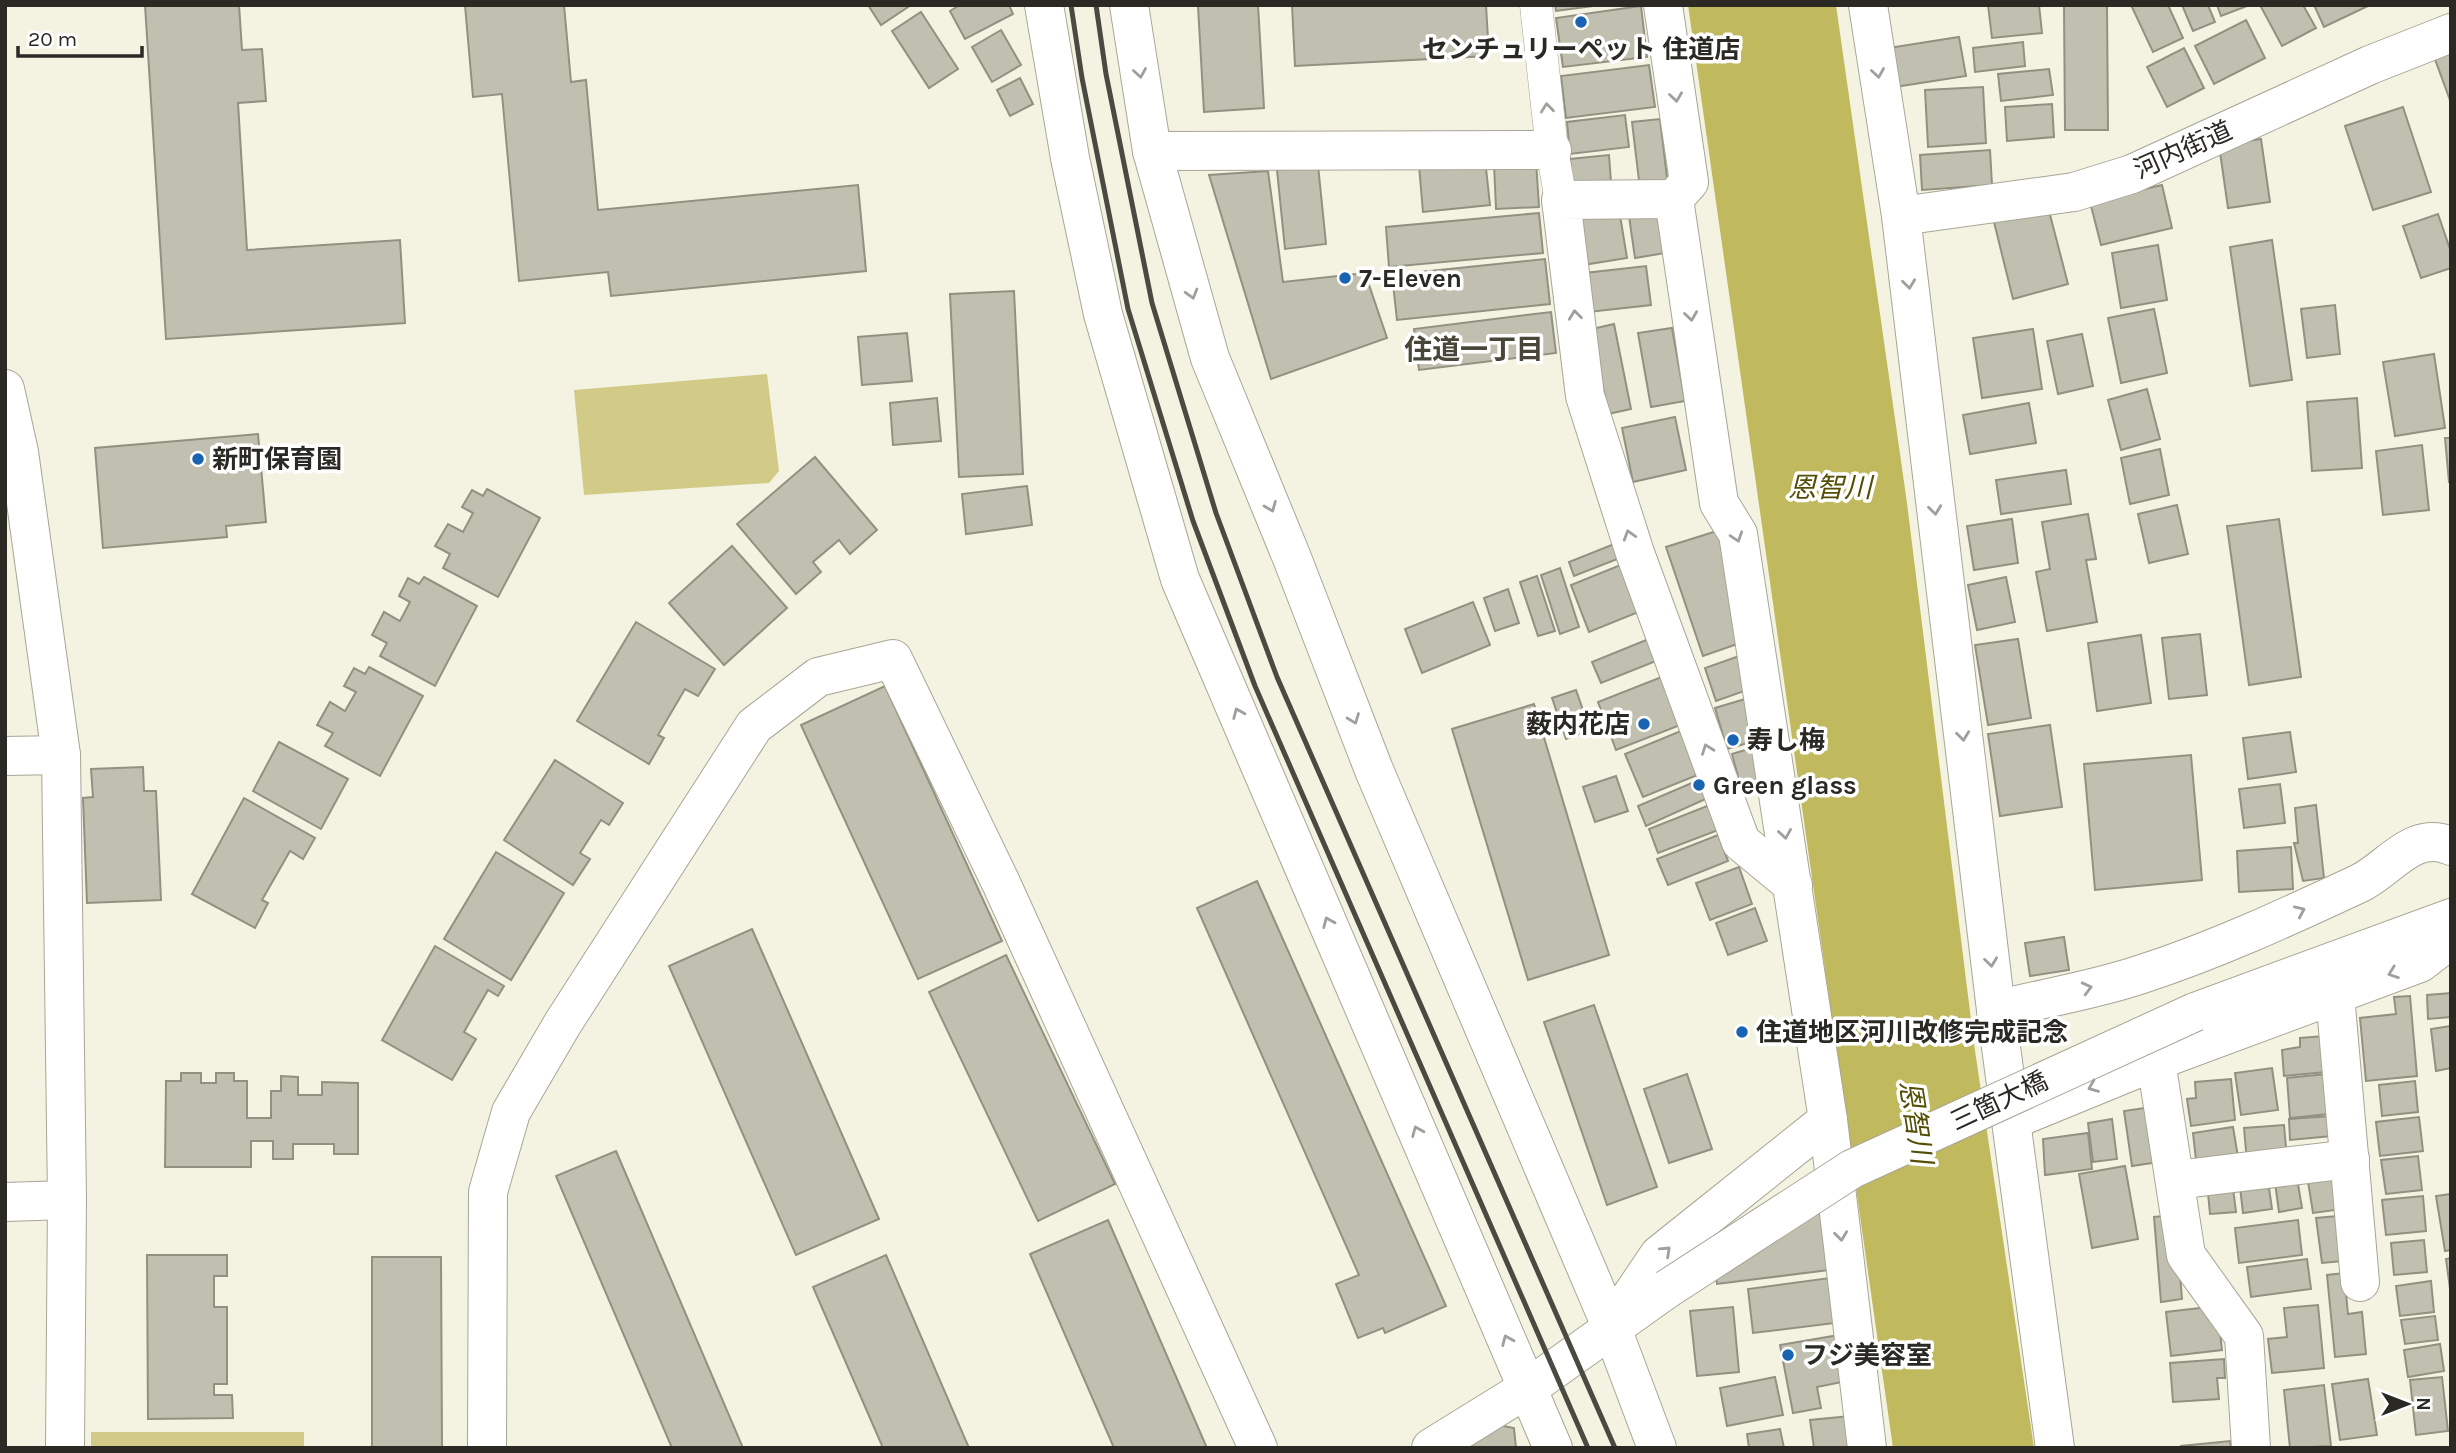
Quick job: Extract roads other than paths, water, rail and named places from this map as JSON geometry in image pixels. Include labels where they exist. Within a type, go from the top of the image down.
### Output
[{"type":"street","points":[[1044,5],[1070,158],[1103,314],[1181,579],[1553,1448]]},
{"type":"street","points":[[1129,5],[1152,151],[1210,358],[1292,558],[1374,770],[1611,1325],[1657,1448]]},
{"type":"street","points":[[1535,5],[1585,396],[1635,553],[1741,842],[1793,885]]},
{"type":"street","points":[[1561,200],[1674,199],[1689,183],[1663,5]]},
{"type":"street","points":[[1868,5],[1901,216],[1996,1010],[2055,1448]]},
{"type":"street","name":"河内街道","points":[[1901,216],[2074,192],[2132,174],[2370,65],[2451,33]]},
{"type":"street","points":[[1152,151],[1552,150]]},
{"type":"street","points":[[1674,199],[1719,503],[1738,534],[1793,885],[1828,1120],[1867,1448]]},
{"type":"street","points":[[5,389],[19,452],[61,755],[67,1200],[65,1448]]},
{"type":"street","points":[[487,1448],[488,1192],[511,1112],[563,1023],[754,726],[818,677],[893,659],[1001,883],[1258,1448]]},
{"type":"street","points":[[5,757],[61,755]]},
{"type":"street","points":[[1996,1010],[2139,975],[2232,941],[2363,882],[2404,849],[2438,840],[2451,846]]},
{"type":"street","name":"三箇大橋","points":[[1611,1325],[1852,1169],[2195,1012],[2451,918]]},
{"type":"street","points":[[2011,1120],[2156,1061],[2420,963],[2451,939]]},
{"type":"street","points":[[2335,995],[2360,1282]]},
{"type":"street","points":[[2156,1061],[2186,1255],[2244,1336],[2251,1448]]},
{"type":"street","points":[[1431,1448],[1528,1388],[1611,1325],[1660,1255],[1828,1120]]},
{"type":"street","points":[[2176,1180],[2350,1159]]},
{"type":"street","points":[[5,1202],[67,1200]]},
{"type":"water","name":"恩智川","points":[[1688,5],[1836,5],[1907,503],[1974,1044],[2034,1448],[1893,1448]]},
{"type":"railway","points":[[1071,5],[1082,78],[1128,309],[1193,521],[1255,686],[1588,1448]]},
{"type":"railway","points":[[1096,5],[1106,74],[1152,303],[1216,513],[1277,677],[1615,1448]]},
{"type":"place","name":"センチュリーペット 住道店","points":[[1581,22]]},
{"type":"place","name":"7-Eleven","points":[[1345,278]]},
{"type":"place","name":"新町保育園","points":[[198,459]]},
{"type":"place","name":"薮内花店","points":[[1644,724]]},
{"type":"place","name":"寿し梅","points":[[1733,740]]},
{"type":"place","name":"Green glass","points":[[1699,785]]},
{"type":"place","name":"住道地区河川改修完成記念","points":[[1742,1032]]},
{"type":"place","name":"フジ美容室","points":[[1788,1355]]},
{"type":"district","name":"住道一丁目","points":[[1474,349]]}]
